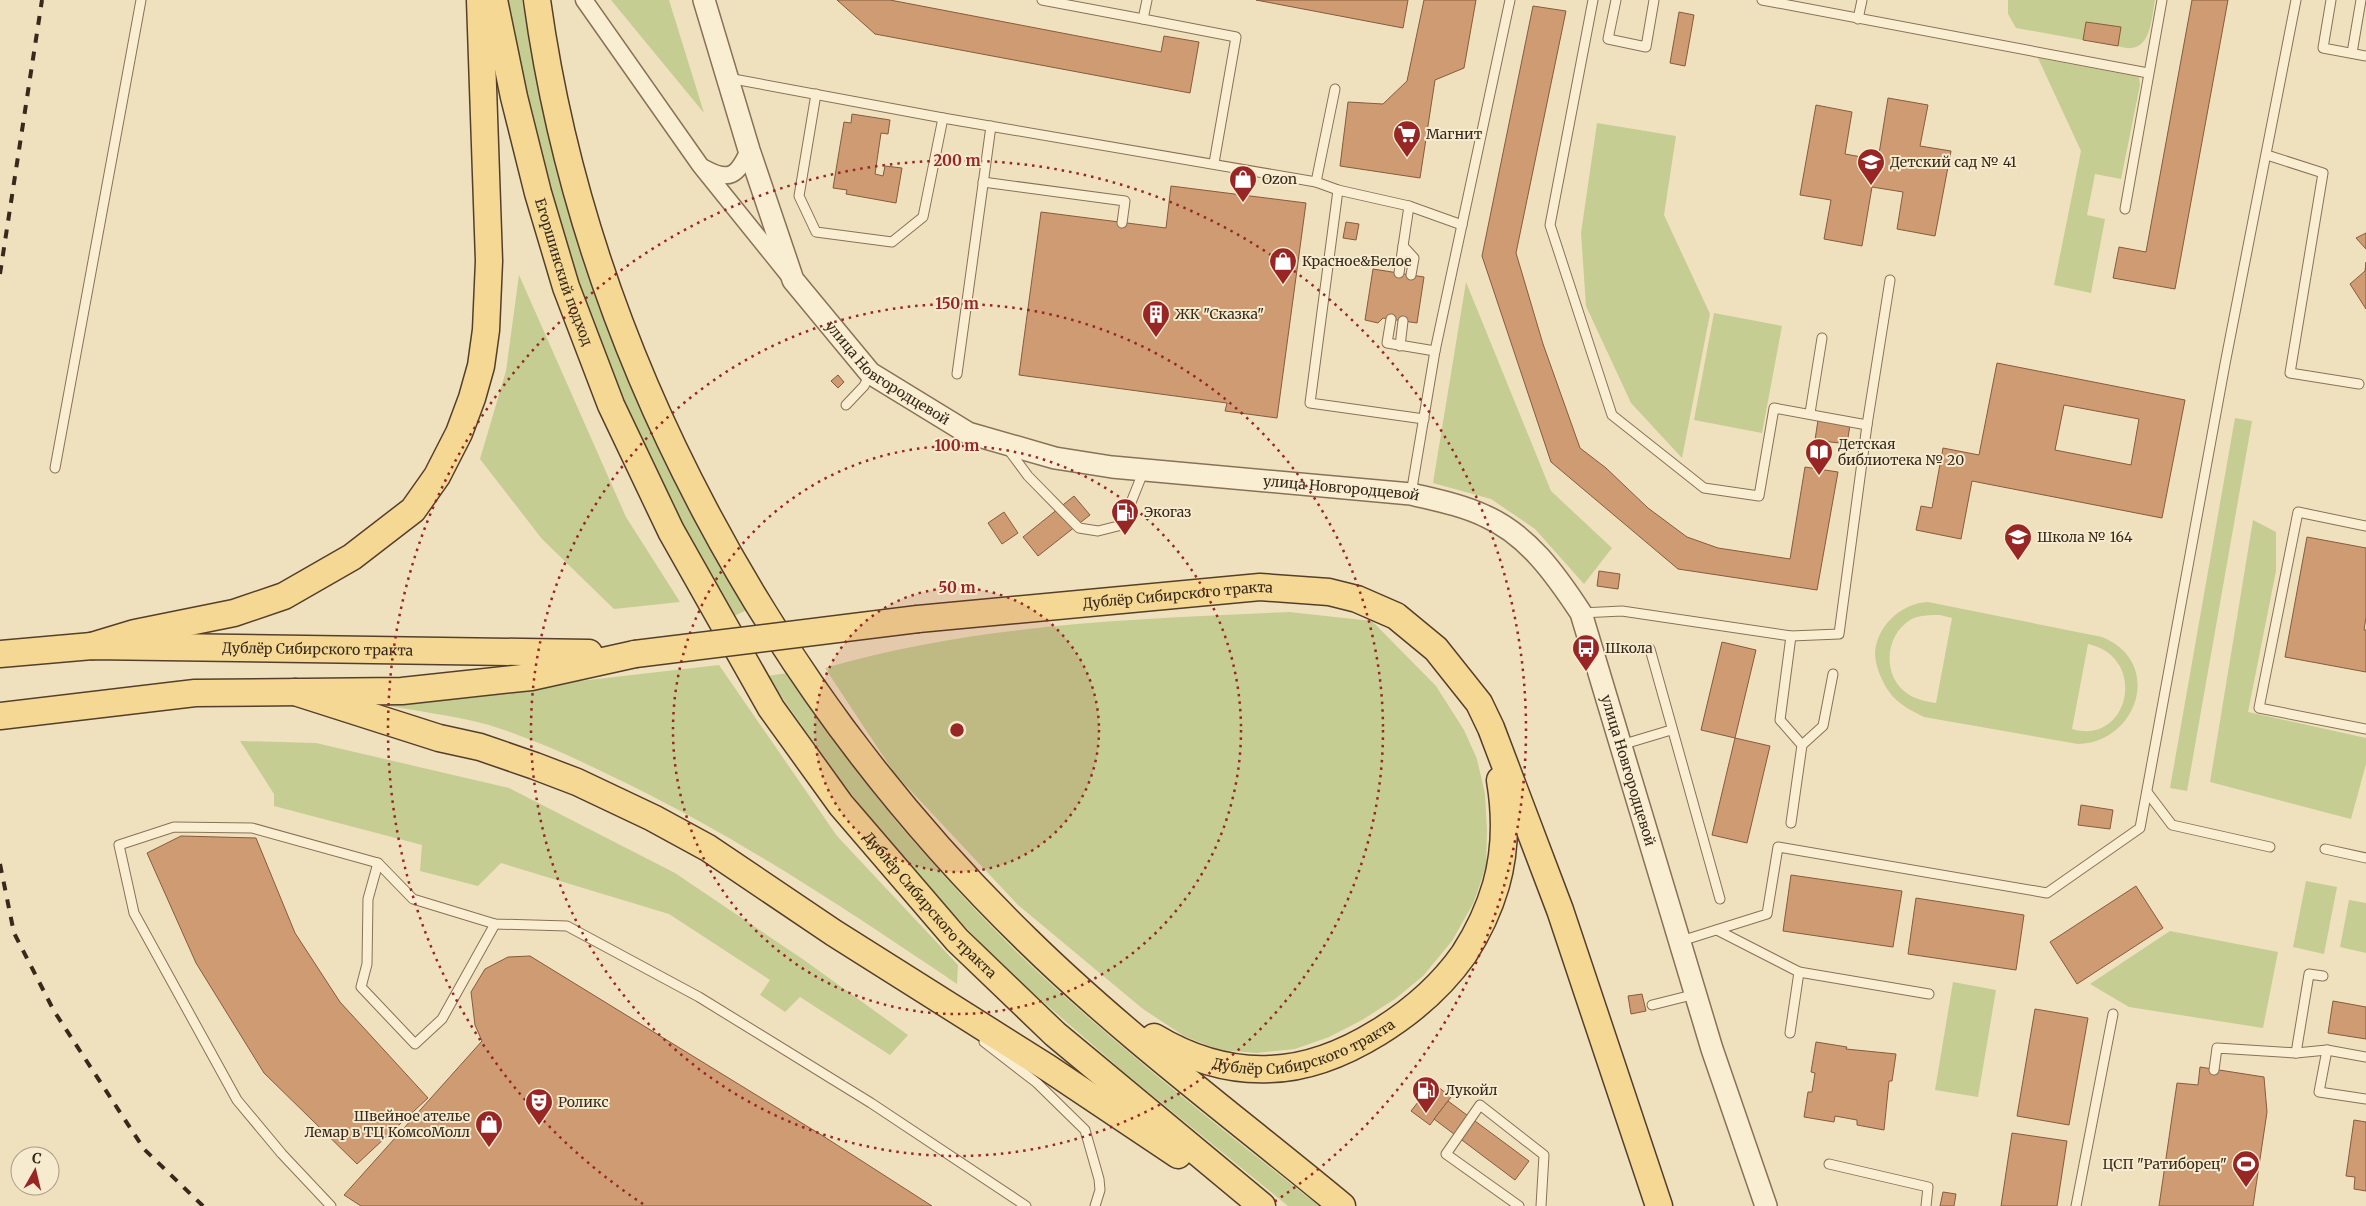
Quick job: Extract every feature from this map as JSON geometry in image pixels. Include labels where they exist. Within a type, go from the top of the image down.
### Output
[{"type":"main road","points":[[92,646],[135,633],[234,612],[284,596],[352,557],[413,510],[437,476],[459,433],[472,398],[481,366],[486,330],[489,260],[480,0]]},
{"type":"main road","name":"Егоршинский подход","points":[[494,0],[516,106],[538,193],[566,287],[611,405],[671,531]]},
{"type":"main road","name":"Дублёр Сибирского тракта","points":[[537,0],[574,186],[603,277],[651,397],[711,525],[805,676],[885,785],[1027,940],[1125,1028],[1342,1206]]},
{"type":"main road","name":"Дублёр Сибирского тракта","points":[[671,531],[771,708],[841,805],[957,940],[1055,1034],[1262,1206]]},
{"type":"main road","name":"Дублёр Сибирского тракта","points":[[0,716],[195,693],[402,691],[531,677],[635,654],[918,619],[1260,587],[1329,592],[1358,599],[1396,616],[1436,649],[1479,703],[1491,728],[1560,910],[1659,1206]]},
{"type":"main road","name":"Дублёр Сибирского тракта","points":[[0,654],[92,646],[635,654]]},
{"type":"main road","name":"Дублёр Сибирского тракта","points":[[295,692],[439,738],[480,747],[577,782],[653,818],[708,848],[834,933],[1048,1068],[1254,1206]]},
{"type":"main road","name":"Дублёр Сибирского тракта","points":[[951,859],[1154,1037],[1172,1048],[1207,1061],[1245,1068],[1270,1069],[1314,1062],[1375,1034],[1406,1012],[1441,981],[1464,954],[1484,917],[1496,887],[1504,842],[1503,796],[1491,728]]},
{"type":"street","points":[[584,0],[700,165],[793,280]]},
{"type":"street","name":"улица Новгородцевой","points":[[704,0],[749,150],[793,280],[870,373],[968,433],[1006,446],[1055,458],[1144,470],[1411,494],[1448,503],[1485,516],[1511,531],[1534,551],[1559,580],[1581,613],[1718,1068],[1766,1206]]},
{"type":"street","points":[[700,165],[720,176],[731,175],[738,170],[749,150]]},
{"type":"lane","points":[[55,468],[141,0]]},
{"type":"lane","points":[[1042,0],[1236,37],[1214,163]]},
{"type":"lane","points":[[1143,19],[1147,0]]},
{"type":"lane","points":[[1411,494],[1435,351],[1510,0]]},
{"type":"lane","points":[[1592,0],[1550,225],[1612,415],[1704,488],[1759,496],[1774,408],[1867,424]]},
{"type":"lane","points":[[1616,0],[1608,40],[1646,47],[1654,0]]},
{"type":"lane","points":[[1762,0],[2148,73]]},
{"type":"lane","points":[[1858,19],[1862,0]]},
{"type":"lane","points":[[2125,209],[2162,0]]},
{"type":"lane","points":[[1681,941],[1767,914],[1778,847],[2047,892],[2140,828],[2223,374],[2296,0]]},
{"type":"lane","points":[[2331,0],[2323,48],[2366,56]]},
{"type":"lane","points":[[2352,54],[2361,0]]},
{"type":"lane","points":[[728,78],[943,118],[1316,182],[1338,190],[1408,206],[1462,225]]},
{"type":"lane","points":[[1316,182],[1335,89]]},
{"type":"lane","points":[[816,94],[799,196],[816,232],[892,242],[924,218],[943,118]]},
{"type":"lane","points":[[957,374],[991,126]]},
{"type":"lane","points":[[2267,155],[2323,172],[2290,374],[2359,384]]},
{"type":"lane","points":[[983,182],[1125,201],[1122,223]]},
{"type":"lane","points":[[1338,190],[1310,404],[1424,418]]},
{"type":"lane","points":[[1399,273],[1408,206]]},
{"type":"lane","points":[[1403,246],[1414,258],[1412,275]]},
{"type":"lane","points":[[1581,613],[1622,611],[1791,636],[1839,634],[1867,424],[1890,280]]},
{"type":"lane","points":[[1391,319],[1387,343],[1435,351]]},
{"type":"lane","points":[[1400,346],[1404,321]]},
{"type":"lane","points":[[1810,413],[1822,338]]},
{"type":"lane","points":[[846,405],[864,386],[870,373]]},
{"type":"lane","points":[[1006,446],[1028,476],[1079,528],[1098,531],[1122,525],[1144,470]]},
{"type":"lane","points":[[2366,526],[2298,512],[2259,708],[2366,729]]},
{"type":"lane","points":[[1791,636],[1780,720],[1802,745]]},
{"type":"lane","points":[[1650,649],[1671,730],[1720,899]]},
{"type":"lane","points":[[1791,823],[1802,745],[1823,726],[1834,674]]},
{"type":"lane","points":[[1621,745],[1671,730]]},
{"type":"lane","points":[[2147,792],[2172,825],[2270,847]]},
{"type":"lane","points":[[331,1206],[282,1154],[236,1100],[134,913],[119,845],[174,826],[252,828],[378,863],[414,899],[495,924],[567,926],[699,997],[871,1103],[1026,1206]]},
{"type":"lane","points":[[2325,849],[2366,858]]},
{"type":"lane","points":[[378,863],[368,899],[367,964],[362,987],[415,1044],[442,1019],[495,924]]},
{"type":"lane","points":[[1717,930],[1799,972],[1929,994]]},
{"type":"lane","points":[[834,933],[954,1020]]},
{"type":"lane","points":[[1790,1033],[1799,972]]},
{"type":"lane","points":[[2296,1052],[2309,974],[2322,976]]},
{"type":"lane","points":[[1652,1005],[1696,994]]},
{"type":"lane","points":[[2076,1206],[2113,1014]]},
{"type":"lane","points":[[978,1038],[1037,1083],[1085,1130],[1099,1179],[1100,1190],[1096,1205]]},
{"type":"lane","points":[[2214,1070],[2217,1048],[2296,1052],[2326,1050],[2366,1057]]},
{"type":"lane","points":[[2326,1050],[2319,1092],[2366,1099]]},
{"type":"lane","points":[[1519,1206],[1446,1154],[1480,1105],[1544,1155],[1541,1206]]},
{"type":"lane","points":[[1829,1164],[1928,1187],[1926,1206]]},
{"type":"green space","points":[[505,0],[522,0],[544,112],[558,167],[591,275],[610,329],[663,457],[747,610],[734,616],[669,503],[638,443],[589,322],[534,145]]},
{"type":"green space","points":[[611,0],[669,0],[704,113]]},
{"type":"green space","points":[[2008,0],[2155,0],[2147,36],[2137,47],[2129,48],[2118,46],[2121,27],[2086,22],[2083,40],[2016,28],[2008,14]]},
{"type":"green space","points":[[2038,58],[2139,77],[2140,85],[2121,179],[2095,174],[2087,215],[2105,219],[2091,293],[2054,285],[2081,151]]},
{"type":"green space","points":[[1597,123],[1676,136],[1664,215],[1710,314],[1682,458],[1631,403],[1586,306],[1581,233]]},
{"type":"green space","points":[[519,275],[626,517],[680,602],[614,609],[542,539],[480,459],[506,371]]},
{"type":"green space","points":[[1466,282],[1551,491],[1612,548],[1584,584],[1535,529],[1491,499],[1433,483]]},
{"type":"green space","points":[[1714,313],[1782,326],[1762,433],[1694,420]]},
{"type":"green space","points":[[2235,418],[2252,421],[2187,791],[2170,788]]},
{"type":"green space","points":[[2253,520],[2276,532],[2276,571],[2248,712],[2366,738],[2366,764],[2351,819],[2210,782]]},
{"type":"green space","points":[[1928,602],[2102,637],[2121,649],[2133,664],[2137,681],[2136,699],[2128,716],[2116,730],[2099,740],[2078,744],[1924,717],[1893,697],[1882,679],[1875,658],[1880,633],[1892,617],[1909,606]],"holes":[[[1940,615],[1952,618],[1936,703],[1915,698],[1904,691],[1892,674],[1890,654],[1896,635],[1910,620],[1921,616]],[[2088,644],[2107,652],[2119,665],[2125,681],[2124,698],[2118,713],[2107,725],[2092,731],[2072,729]]]},
{"type":"green space","points":[[1289,612],[1372,621],[1436,686],[1464,730],[1477,759],[1485,794],[1487,830],[1486,866],[1474,902],[1452,941],[1423,976],[1395,999],[1362,1020],[1329,1037],[1295,1049],[1256,1053],[1219,1050],[1184,1036],[1143,1009],[1018,905],[895,774],[825,668],[882,653],[997,633],[1114,621]]},
{"type":"green space","points":[[719,665],[837,836],[958,965],[957,984],[755,853],[671,806],[611,776],[542,744],[489,725],[378,704]]},
{"type":"green space","points":[[788,673],[864,780],[896,821],[998,934],[1034,969],[1151,1071],[1319,1206],[1288,1206],[1125,1073],[1003,967],[906,863],[842,782],[767,676]]},
{"type":"green space","points":[[240,741],[316,743],[509,788],[675,873],[804,960],[908,1035],[890,1055],[800,997],[785,1012],[760,995],[770,980],[669,914],[501,863],[478,886],[420,871],[422,845],[274,806],[274,794]]},
{"type":"green space","points":[[2306,881],[2337,887],[2324,954],[2293,947]]},
{"type":"green space","points":[[2349,900],[2366,903],[2366,953],[2340,947]]},
{"type":"green space","points":[[2170,931],[2278,952],[2263,1028],[2129,1007],[2090,984]]},
{"type":"green space","points":[[1953,982],[1996,990],[1978,1097],[1935,1090]]},
{"type":"building","points":[[837,0],[890,0],[1161,52],[1164,36],[1199,42],[1190,93],[875,34]]},
{"type":"building","points":[[1256,0],[1408,0],[1403,28]]},
{"type":"building","points":[[1424,0],[1476,0],[1464,68],[1435,80],[1420,178],[1340,166],[1348,102],[1383,104],[1407,81]]},
{"type":"building","points":[[2192,0],[2228,0],[2175,289],[2113,278],[2119,247],[2146,252]]},
{"type":"building","points":[[1533,6],[1566,11],[1516,253],[1543,344],[1580,448],[1606,468],[1648,508],[1687,537],[1718,548],[1790,559],[1805,467],[1838,472],[1817,590],[1678,569],[1551,462],[1482,256]]},
{"type":"building","points":[[1679,12],[1694,15],[1685,66],[1670,63]]},
{"type":"building","points":[[2086,22],[2121,27],[2118,46],[2083,40]]},
{"type":"building","points":[[1888,98],[1928,105],[1920,146],[1951,151],[1935,236],[1897,229],[1903,192],[1872,187],[1862,246],[1824,239],[1831,200],[1800,195],[1816,105],[1852,112],[1845,154],[1878,160]]},
{"type":"building","points":[[852,114],[890,120],[888,134],[881,133],[875,174],[883,176],[885,166],[902,168],[896,203],[846,194],[847,190],[833,188],[844,122],[851,123]]},
{"type":"building","name":"ЖК \"Сказка\"","points":[[1171,186],[1306,203],[1277,418],[1225,411],[1227,403],[1019,375],[1041,212],[1166,228]]},
{"type":"building","points":[[1346,222],[1359,224],[1356,240],[1343,238]]},
{"type":"building","points":[[2366,233],[2366,249],[2356,238]]},
{"type":"building","points":[[2366,262],[2366,309],[2350,284],[2365,271]]},
{"type":"building","points":[[1373,269],[1424,277],[1417,323],[1383,318],[1378,323],[1365,320]]},
{"type":"building","points":[[1997,363],[2185,400],[2162,518],[1972,481],[1961,539],[1916,530],[1921,506],[1932,508],[1943,448],[1979,455]],"holes":[[[2064,405],[2139,419],[2131,465],[2055,450]]]},
{"type":"building","points":[[838,375],[844,382],[838,388],[831,381]]},
{"type":"building","points":[[1818,420],[1850,425],[1847,444],[1815,440]]},
{"type":"building","points":[[1074,496],[1090,515],[1038,556],[1023,537]]},
{"type":"building","points":[[1004,512],[1018,533],[1002,544],[988,523]]},
{"type":"building","points":[[2307,537],[2366,548],[2366,617],[2364,630],[2366,630],[2366,672],[2285,657]]},
{"type":"building","points":[[1599,571],[1620,574],[1618,589],[1597,586]]},
{"type":"building","points":[[1722,642],[1756,650],[1735,738],[1701,730]]},
{"type":"building","points":[[1735,738],[1770,746],[1747,843],[1712,835]]},
{"type":"building","points":[[2081,805],[2113,810],[2110,829],[2078,825]]},
{"type":"building","points":[[181,836],[256,838],[295,933],[340,1002],[428,1098],[357,1164],[264,1073],[196,963],[147,853]]},
{"type":"building","points":[[1791,875],[1902,891],[1893,947],[1783,931]]},
{"type":"building","points":[[2136,886],[2163,928],[2077,984],[2050,942]]},
{"type":"building","points":[[1916,898],[2024,915],[2016,970],[1908,954]]},
{"type":"building","points":[[530,956],[823,1136],[932,1206],[361,1206],[344,1195],[482,1041],[475,1025],[471,992],[485,969],[508,957]]},
{"type":"building","points":[[1642,994],[1646,1011],[1631,1014],[1628,996]]},
{"type":"building","points":[[2333,1001],[2366,1007],[2366,1039],[2328,1033]]},
{"type":"building","points":[[2035,1009],[2088,1018],[2069,1125],[2017,1116]]},
{"type":"building","points":[[1816,1042],[1847,1047],[1846,1049],[1896,1054],[1892,1081],[1889,1081],[1884,1130],[1857,1125],[1857,1120],[1835,1116],[1834,1122],[1804,1117],[1808,1092],[1812,1092],[1815,1073],[1811,1072]]},
{"type":"building","points":[[2200,1067],[2264,1077],[2267,1112],[2253,1206],[2159,1206],[2177,1083],[2198,1085]]},
{"type":"building","points":[[1433,1083],[1451,1097],[1430,1125],[1411,1111]]},
{"type":"building","points":[[1448,1101],[1529,1161],[1515,1180],[1434,1119]]},
{"type":"building","points":[[2354,1120],[2366,1122],[2366,1191],[2354,1189],[2355,1177],[2346,1176]]},
{"type":"building","points":[[2012,1133],[2067,1141],[2057,1206],[2001,1206]]},
{"type":"building","points":[[1943,1192],[1956,1194],[1954,1206],[1940,1206]]},
{"type":"railway","points":[[0,274],[42,0]]},
{"type":"railway","points":[[0,864],[14,933],[54,1011],[144,1149],[203,1206]]},
{"type":"place","name":"Магнит","points":[[1407,158]]},
{"type":"place","name":"Детский сад № 41","points":[[1871,186]]},
{"type":"place","name":"Ozon","points":[[1243,203]]},
{"type":"place","name":"Красное&Белое","points":[[1283,285]]},
{"type":"place","name":"ЖК \"Сказка\"","points":[[1156,338]]},
{"type":"place","name":"Детская библиотека № 20","points":[[1819,476]]},
{"type":"place","name":"Экогаз","points":[[1125,536]]},
{"type":"place","name":"Школа № 164","points":[[2018,561]]},
{"type":"place","name":"Школа","points":[[1586,672]]},
{"type":"place","name":"Лукойл","points":[[1426,1114]]},
{"type":"place","name":"Роликс","points":[[539,1126]]},
{"type":"place","name":"Швейное ателье Лемар в ТЦ КомсоМолл","points":[[489,1148]]},
{"type":"place","name":"ЦСП \"Ратиборец\"","points":[[2246,1188]]}]
